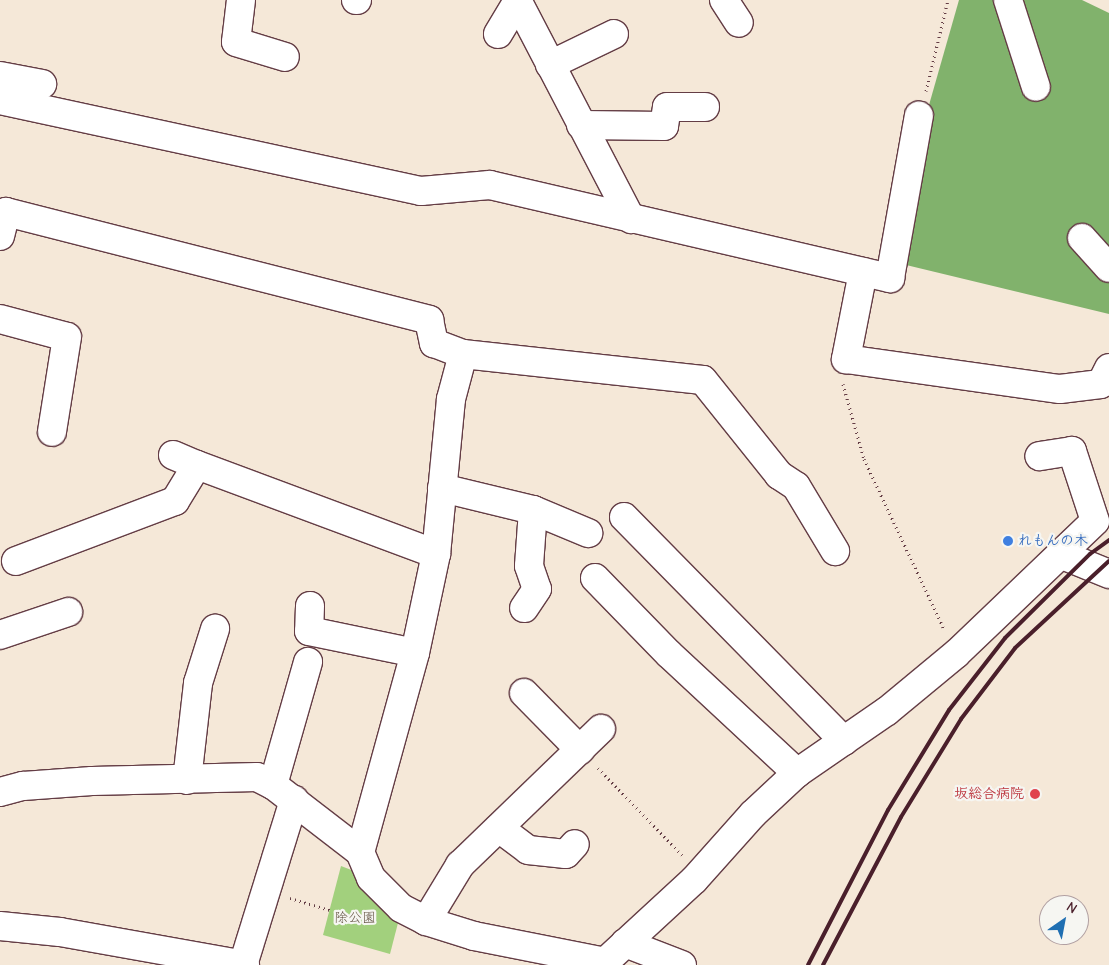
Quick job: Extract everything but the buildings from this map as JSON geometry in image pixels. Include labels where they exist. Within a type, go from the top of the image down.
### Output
[{"type":"street","points":[[241,0],[236,42],[285,57]]},
{"type":"street","points":[[724,0],[739,23]]},
{"type":"street","points":[[1008,0],[1036,88]]},
{"type":"street","points":[[498,34],[517,1]]},
{"type":"street","points":[[517,1],[631,219]]},
{"type":"street","points":[[550,65],[614,34]]},
{"type":"street","points":[[0,76],[42,84]]},
{"type":"street","points":[[0,100],[421,191],[490,184],[631,219],[890,278],[920,116]]},
{"type":"street","points":[[581,126],[664,126],[667,107],[705,107]]},
{"type":"street","points":[[2,220],[429,320],[434,343],[463,354],[704,380],[779,475],[796,486],[835,551]]},
{"type":"street","points":[[1082,238],[1109,268]]},
{"type":"street","points":[[864,272],[846,359],[1060,389],[1101,384],[1109,368]]},
{"type":"street","points":[[0,319],[67,337],[52,432]]},
{"type":"street","points":[[360,852],[415,653],[436,554],[450,399],[463,354]]},
{"type":"street","points":[[0,792],[23,786],[92,781],[257,778],[273,785],[294,800],[360,852],[371,878],[401,908],[426,921],[474,936],[604,964],[694,880],[753,814],[797,773],[887,711],[956,654],[1094,521],[1072,451],[1039,456]]},
{"type":"street","points":[[16,561],[175,501],[185,460],[436,554]]},
{"type":"street","points":[[442,488],[533,510],[588,533]]},
{"type":"street","points":[[524,608],[537,589],[529,566],[533,510]]},
{"type":"street","points":[[624,517],[844,741]]},
{"type":"street","points":[[1060,554],[1109,574]]},
{"type":"street","points":[[595,578],[669,654],[797,773]]},
{"type":"street","points":[[310,606],[309,631],[415,653]]},
{"type":"street","points":[[0,635],[68,612]]},
{"type":"street","points":[[187,780],[198,683],[215,629]]},
{"type":"street","points":[[273,785],[308,662]]},
{"type":"street","points":[[524,693],[580,750]]},
{"type":"street","points":[[426,921],[460,865],[601,729]]},
{"type":"street","points":[[0,926],[60,932],[244,965],[294,800]]},
{"type":"street","points":[[499,828],[528,850],[566,854],[575,844]]},
{"type":"street","points":[[625,943],[682,965]]},
{"type":"path","points":[[920,116],[948,0]]},
{"type":"path","points":[[846,359],[840,370],[864,459],[956,654]]},
{"type":"path","points":[[580,750],[685,858]]},
{"type":"path","points":[[266,891],[330,910]]},
{"type":"green space","points":[[959,0],[1082,0],[1109,13],[1109,314],[902,264],[925,119]]},
{"type":"green space","name":"除公園","points":[[341,866],[354,871],[399,919],[390,954],[323,935]]},
{"type":"railway","points":[[808,965],[888,810],[949,710],[1005,638],[1090,554],[1109,540]]},
{"type":"railway","points":[[823,965],[901,817],[961,719],[1015,648],[1109,561]]},
{"type":"place","name":"れもんの木","points":[[1008,541]]},
{"type":"place","name":"坂総合病院","points":[[1035,794]]}]
